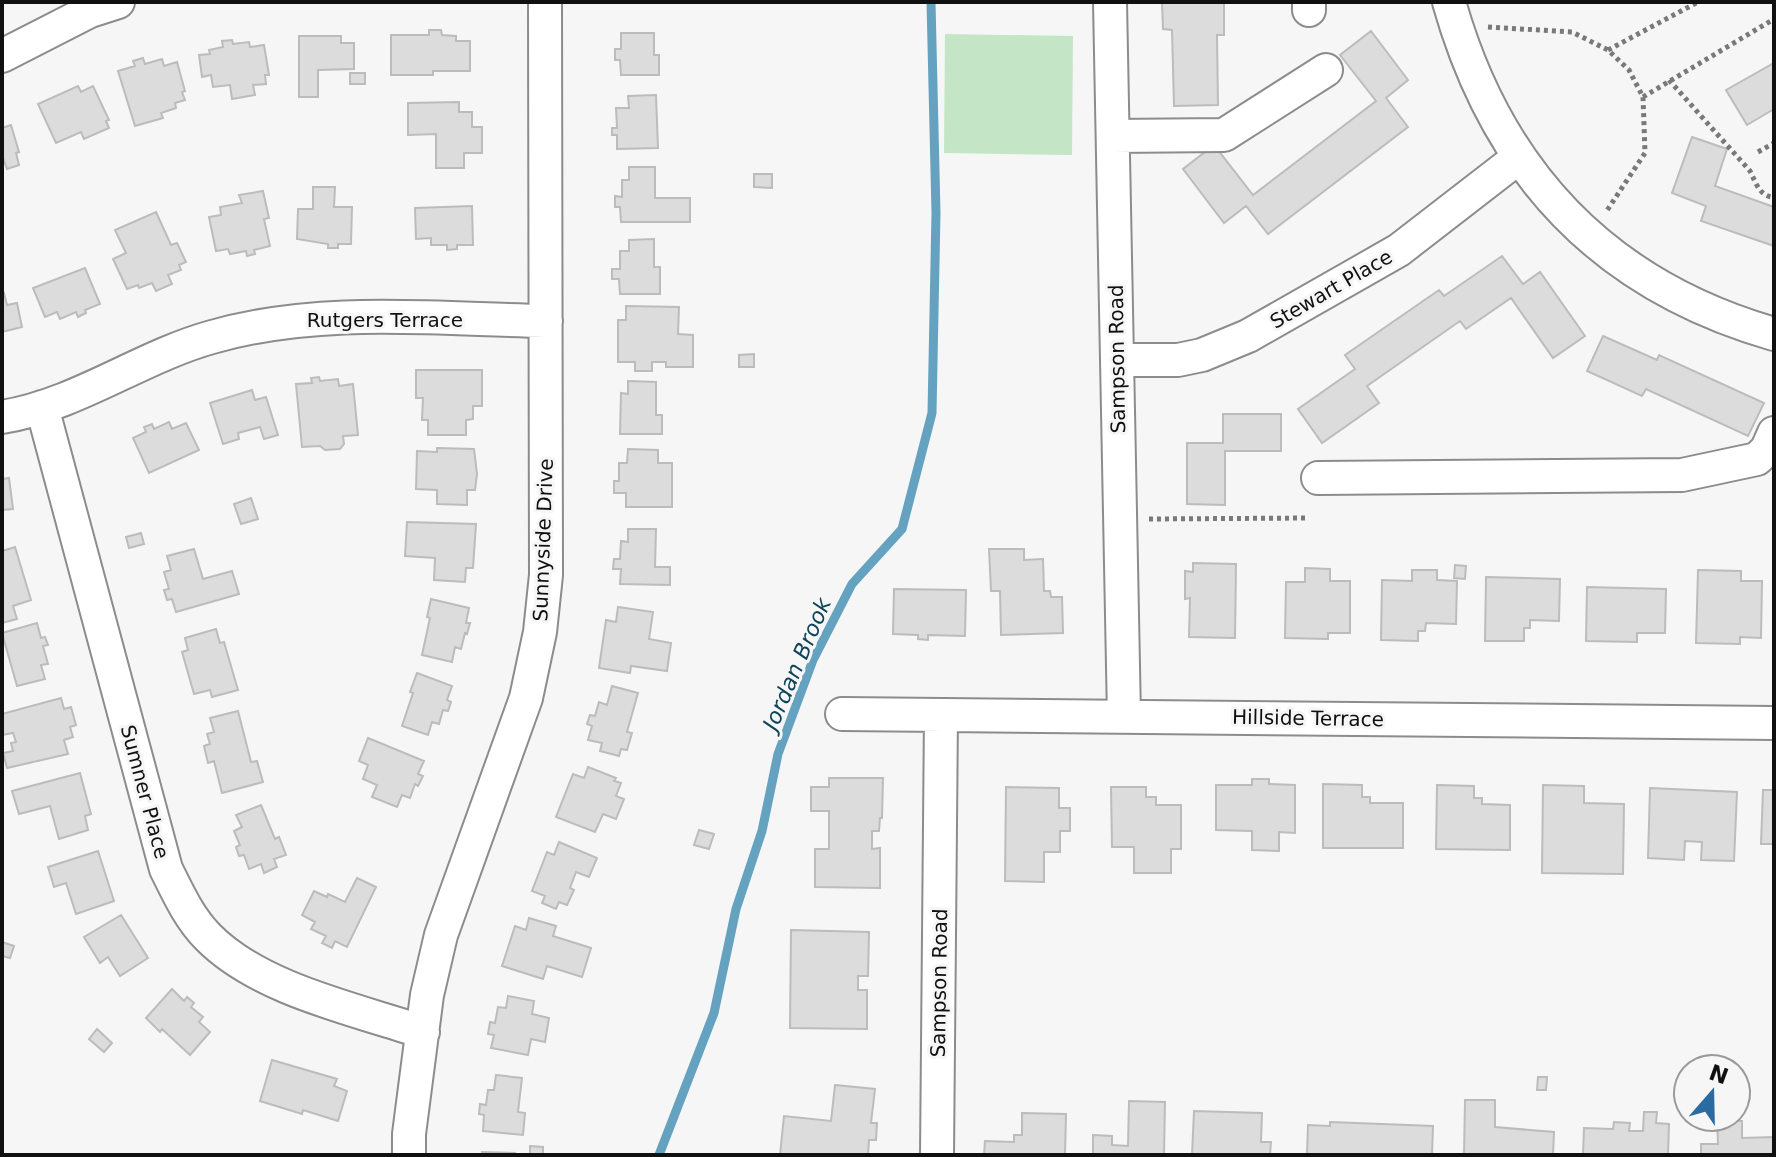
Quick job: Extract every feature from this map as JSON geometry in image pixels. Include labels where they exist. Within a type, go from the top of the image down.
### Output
[{"type":"street","points":[[2,56],[90,11],[118,2]]},
{"type":"street","name":"Sunnyside Drive","points":[[409,1155],[427,995],[441,935],[526,698],[540,632],[546,575],[545,2]]},
{"type":"street","name":"Sampson Road","points":[[1110,2],[1124,717]]},
{"type":"street","points":[[1453,16],[1463,50],[1487,107],[1518,158],[1554,203],[1587,234],[1637,273],[1691,304],[1741,325],[1774,334]]},
{"type":"street","points":[[1113,136],[1224,135],[1326,70]]},
{"type":"street","name":"Stewart Place","points":[[1117,360],[1178,360],[1202,355],[1248,336],[1399,250],[1518,158]]},
{"type":"street","name":"Rutgers Terrace","points":[[2,417],[42,407],[91,389],[153,357],[212,337],[264,325],[343,317],[546,321]]},
{"type":"street","name":"Sumner Place","points":[[42,407],[166,869],[184,906],[208,937],[236,961],[269,981],[423,1032]]},
{"type":"street","points":[[1318,478],[1682,475],[1757,459],[1767,449],[1774,433]]},
{"type":"street","name":"Hillside Terrace","points":[[842,714],[1774,723]]},
{"type":"street","name":"Sampson Road","points":[[937,1155],[941,715]]},
{"type":"path","points":[[1608,50],[1698,2]]},
{"type":"path","points":[[1453,16],[1501,27],[1572,32],[1608,50],[1629,70],[1643,97],[1645,153],[1611,206],[1587,234]]},
{"type":"path","points":[[1643,97],[1774,19]]},
{"type":"path","points":[[1669,80],[1750,171],[1759,189],[1765,195],[1774,197]]},
{"type":"path","points":[[1758,152],[1774,143]]},
{"type":"path","points":[[1120,519],[1309,518]]},
{"type":"green space","points":[[945,34],[1073,36],[1072,155],[944,153]]},
{"type":"building","points":[[1162,2],[1224,2],[1224,35],[1217,35],[1218,105],[1174,106],[1172,30],[1163,29]]},
{"type":"building","points":[[429,30],[441,30],[442,35],[456,36],[456,41],[470,41],[470,71],[391,75],[391,35],[429,35]]},
{"type":"building","points":[[1371,31],[1408,80],[1386,98],[1408,127],[1268,234],[1246,206],[1224,223],[1183,169],[1214,145],[1253,195],[1376,101],[1340,55]]},
{"type":"building","points":[[621,33],[654,33],[654,55],[659,55],[659,75],[621,75],[620,60],[615,60],[615,49],[621,49]]},
{"type":"building","points":[[299,36],[341,36],[341,43],[354,43],[354,69],[318,70],[318,97],[299,97]]},
{"type":"building","points":[[232,40],[233,44],[249,42],[250,47],[264,45],[269,75],[265,75],[266,84],[253,85],[255,95],[232,99],[230,85],[213,87],[211,75],[202,77],[199,55],[210,54],[209,50],[223,47],[222,41]]},
{"type":"building","points":[[143,58],[145,64],[162,59],[164,66],[177,62],[185,100],[175,103],[176,108],[161,113],[163,118],[135,126],[118,71],[135,66],[133,61]]},
{"type":"building","points":[[1774,63],[1774,109],[1747,125],[1726,90]]},
{"type":"building","points":[[350,73],[365,73],[365,84],[350,84]]},
{"type":"building","points":[[78,86],[81,92],[93,86],[109,120],[106,121],[109,128],[84,139],[81,132],[56,143],[38,104]]},
{"type":"building","points":[[656,95],[658,148],[617,149],[617,135],[612,135],[612,128],[617,128],[616,108],[629,108],[628,96]]},
{"type":"building","points":[[459,102],[459,112],[472,112],[472,127],[482,127],[482,153],[464,153],[464,168],[436,168],[436,134],[408,135],[408,103]]},
{"type":"building","points":[[11,125],[19,152],[16,153],[19,165],[7,169],[2,155],[2,128]]},
{"type":"building","points":[[1692,137],[1727,149],[1715,186],[1774,207],[1774,246],[1701,221],[1706,206],[1672,193]]},
{"type":"building","points":[[629,167],[655,167],[655,198],[690,198],[690,222],[621,222],[620,207],[615,207],[615,196],[622,197],[622,180],[629,180]]},
{"type":"building","points":[[754,174],[772,174],[772,188],[754,187]]},
{"type":"building","points":[[313,187],[335,187],[334,207],[352,207],[351,244],[328,248],[328,244],[297,239],[298,209],[313,209]]},
{"type":"building","points":[[263,191],[269,218],[264,219],[270,246],[254,250],[255,254],[247,256],[246,251],[230,254],[228,249],[216,251],[209,217],[221,215],[220,207],[242,203],[239,195]]},
{"type":"building","points":[[472,206],[473,245],[457,245],[457,249],[447,250],[447,245],[431,245],[431,238],[416,239],[415,208]]},
{"type":"building","points":[[156,212],[171,245],[177,243],[186,262],[179,265],[181,270],[168,275],[172,284],[156,291],[152,283],[127,289],[113,259],[126,253],[115,230]]},
{"type":"building","points":[[654,239],[654,267],[660,267],[660,294],[620,294],[619,279],[612,279],[612,269],[620,269],[620,251],[629,251],[629,240]]},
{"type":"building","points":[[1502,256],[1523,284],[1540,272],[1585,336],[1553,358],[1511,298],[1466,329],[1460,321],[1367,386],[1379,403],[1322,443],[1298,409],[1355,369],[1345,355],[1439,290],[1444,296]]},
{"type":"building","points":[[85,268],[100,304],[85,310],[86,313],[78,317],[76,312],[60,319],[57,312],[45,317],[33,288]]},
{"type":"building","points":[[2,294],[7,305],[17,303],[22,327],[2,332]]},
{"type":"building","points":[[626,306],[679,307],[678,334],[693,335],[693,367],[666,367],[666,362],[652,362],[652,371],[635,371],[635,362],[618,362],[618,320],[626,320]]},
{"type":"building","points":[[1603,336],[1657,360],[1659,355],[1764,403],[1748,436],[1646,389],[1642,396],[1587,371]]},
{"type":"building","points":[[754,354],[754,367],[739,367],[739,355]]},
{"type":"building","points":[[416,370],[482,370],[482,406],[473,406],[473,419],[466,420],[466,435],[428,435],[428,420],[422,420],[423,398],[416,398]]},
{"type":"building","points":[[319,377],[320,381],[338,379],[339,386],[353,384],[358,435],[343,436],[344,444],[340,449],[302,447],[296,384],[312,383],[311,378]]},
{"type":"building","points":[[628,381],[656,382],[656,415],[662,415],[662,434],[620,434],[621,393],[628,394]]},
{"type":"building","points":[[252,390],[255,400],[266,397],[278,435],[264,439],[260,427],[238,433],[239,439],[223,444],[210,403]]},
{"type":"building","points":[[1223,414],[1281,414],[1281,451],[1225,451],[1225,505],[1187,504],[1187,443],[1223,443]]},
{"type":"building","points":[[169,422],[172,429],[186,423],[199,450],[149,473],[133,438],[146,432],[144,427],[152,424],[154,429]]},
{"type":"building","points":[[437,448],[474,449],[475,490],[467,490],[467,505],[437,504],[437,490],[416,489],[417,451],[437,452]]},
{"type":"building","points":[[628,449],[658,450],[658,463],[672,463],[672,507],[626,507],[626,493],[614,493],[614,481],[619,481],[619,463],[627,463]]},
{"type":"building","points":[[9,478],[13,509],[2,510],[2,479]]},
{"type":"building","points":[[251,498],[258,519],[241,524],[234,504]]},
{"type":"building","points":[[407,522],[476,524],[473,568],[466,568],[465,582],[434,580],[435,558],[405,556]]},
{"type":"building","points":[[628,529],[656,529],[655,567],[670,567],[670,585],[620,584],[621,569],[613,569],[614,559],[620,559],[621,541],[628,542]]},
{"type":"building","points":[[141,533],[144,544],[129,548],[126,537]]},
{"type":"building","points":[[15,547],[31,600],[13,606],[17,619],[2,623],[2,551]]},
{"type":"building","points":[[194,549],[203,579],[232,571],[239,594],[176,612],[172,599],[167,600],[164,590],[169,589],[164,572],[171,570],[167,556]]},
{"type":"building","points":[[989,549],[1024,549],[1024,560],[1043,559],[1044,591],[1050,591],[1051,597],[1062,597],[1063,633],[1001,635],[1000,591],[991,591]]},
{"type":"building","points":[[1193,563],[1236,564],[1235,638],[1189,637],[1190,598],[1185,599],[1185,571],[1193,572]]},
{"type":"building","points":[[1455,565],[1466,566],[1465,579],[1454,578]]},
{"type":"building","points":[[1305,568],[1330,569],[1330,581],[1350,581],[1350,633],[1328,633],[1328,639],[1285,638],[1286,582],[1305,582]]},
{"type":"building","points":[[1412,570],[1437,570],[1437,580],[1457,581],[1456,624],[1426,623],[1425,631],[1418,631],[1418,641],[1381,640],[1382,580],[1412,581]]},
{"type":"building","points":[[1698,570],[1741,571],[1741,581],[1762,581],[1761,638],[1740,637],[1740,644],[1696,643]]},
{"type":"building","points":[[1486,577],[1560,579],[1559,621],[1530,620],[1530,628],[1524,628],[1524,641],[1485,641]]},
{"type":"building","points":[[1587,587],[1666,589],[1665,633],[1637,633],[1637,642],[1586,641]]},
{"type":"building","points":[[894,589],[966,590],[965,636],[928,635],[928,640],[918,639],[918,635],[893,634]]},
{"type":"building","points":[[431,599],[469,608],[467,634],[461,649],[455,647],[452,662],[422,655]]},
{"type":"building","points":[[618,607],[653,612],[649,639],[671,643],[667,671],[631,666],[630,673],[599,668],[606,620],[616,622]]},
{"type":"building","points":[[37,623],[41,638],[45,637],[48,645],[43,646],[48,664],[41,665],[45,679],[17,686],[2,633]]},
{"type":"building","points":[[216,629],[220,643],[224,642],[238,690],[212,697],[210,690],[194,694],[182,652],[188,650],[185,638]]},
{"type":"building","points":[[417,673],[452,686],[447,700],[451,702],[448,711],[443,710],[439,724],[432,722],[428,735],[402,726]]},
{"type":"building","points":[[612,686],[638,693],[627,732],[632,733],[627,750],[621,749],[619,756],[600,751],[602,743],[588,740],[592,726],[587,724],[590,715],[595,716],[599,702],[607,705]]},
{"type":"building","points":[[61,698],[64,709],[71,707],[76,725],[70,727],[73,737],[64,740],[68,754],[7,768],[3,753],[13,751],[11,743],[16,742],[13,733],[2,735],[2,714]]},
{"type":"building","points":[[238,711],[251,762],[257,761],[263,782],[222,793],[214,761],[208,763],[204,746],[210,744],[207,734],[214,732],[210,718]]},
{"type":"building","points":[[368,738],[424,761],[418,774],[423,776],[418,786],[415,784],[410,798],[402,795],[397,807],[372,797],[377,785],[363,779],[368,765],[359,761]]},
{"type":"building","points":[[588,767],[616,778],[614,781],[621,783],[616,796],[624,799],[616,819],[603,814],[595,832],[556,817],[573,774],[584,778]]},
{"type":"building","points":[[80,773],[91,814],[85,816],[88,830],[59,839],[50,806],[19,814],[12,791]]},
{"type":"building","points":[[829,778],[883,778],[882,818],[879,831],[872,831],[872,849],[880,848],[880,888],[815,887],[815,849],[829,849],[829,811],[811,811],[811,787],[829,787]]},
{"type":"building","points":[[1252,779],[1269,779],[1269,784],[1295,785],[1295,833],[1279,832],[1279,851],[1252,850],[1252,831],[1216,830],[1216,785],[1252,785]]},
{"type":"building","points":[[1323,784],[1362,785],[1362,797],[1370,797],[1370,803],[1403,803],[1403,848],[1323,848]]},
{"type":"building","points":[[1437,785],[1474,786],[1474,798],[1482,798],[1482,804],[1510,805],[1510,850],[1436,849]]},
{"type":"building","points":[[1543,785],[1584,786],[1584,803],[1624,804],[1623,874],[1542,873]]},
{"type":"building","points":[[1006,787],[1059,788],[1059,808],[1070,808],[1070,831],[1060,831],[1060,852],[1044,852],[1044,882],[1005,881]]},
{"type":"building","points":[[1111,787],[1146,787],[1146,797],[1156,797],[1156,805],[1181,805],[1181,849],[1171,849],[1171,873],[1134,873],[1134,847],[1112,847]]},
{"type":"building","points":[[1650,788],[1737,792],[1734,861],[1701,860],[1702,842],[1685,841],[1684,860],[1648,858]]},
{"type":"building","points":[[1763,790],[1774,790],[1774,844],[1761,844]]},
{"type":"building","points":[[261,805],[275,839],[279,837],[286,855],[274,859],[277,867],[264,873],[261,864],[249,869],[244,855],[239,856],[236,847],[240,845],[234,831],[242,827],[236,815]]},
{"type":"building","points":[[699,830],[714,834],[709,849],[694,845]]},
{"type":"building","points":[[559,842],[597,858],[589,877],[576,872],[570,888],[574,890],[567,905],[559,902],[556,909],[542,903],[545,896],[532,891],[547,852],[554,855]]},
{"type":"building","points":[[98,851],[114,901],[76,914],[66,883],[54,887],[48,867]]},
{"type":"building","points":[[357,878],[376,887],[347,947],[335,941],[332,948],[322,943],[326,936],[311,929],[315,922],[302,915],[314,891],[345,902]]},
{"type":"building","points":[[121,915],[148,958],[120,976],[108,957],[100,963],[84,937]]},
{"type":"building","points":[[529,918],[556,926],[553,936],[591,948],[582,977],[547,966],[543,979],[502,966],[515,926],[526,930]]},
{"type":"building","points":[[791,930],[869,932],[868,976],[858,976],[858,990],[867,990],[867,1029],[790,1028]]},
{"type":"building","points":[[2,942],[14,946],[10,958],[2,956]]},
{"type":"building","points":[[172,989],[184,1001],[187,997],[194,1003],[191,1007],[203,1017],[199,1022],[210,1032],[190,1055],[146,1018]]},
{"type":"building","points":[[508,996],[534,1001],[532,1014],[549,1018],[545,1042],[531,1039],[528,1055],[491,1048],[494,1035],[488,1034],[490,1022],[495,1023],[498,1007],[506,1008]]},
{"type":"building","points":[[97,1029],[112,1043],[104,1052],[89,1039]]},
{"type":"building","points":[[272,1060],[337,1079],[334,1086],[347,1091],[338,1121],[260,1101]]},
{"type":"building","points":[[496,1075],[522,1078],[518,1112],[525,1113],[523,1135],[483,1131],[484,1115],[479,1114],[480,1104],[486,1105],[488,1090],[494,1090]]},
{"type":"building","points":[[1538,1077],[1547,1077],[1546,1090],[1537,1090]]},
{"type":"building","points":[[835,1085],[875,1089],[871,1123],[877,1123],[876,1140],[869,1140],[868,1155],[780,1155],[784,1116],[831,1121]]},
{"type":"building","points":[[1465,1100],[1495,1100],[1495,1127],[1554,1132],[1553,1155],[1464,1155]]},
{"type":"building","points":[[1129,1101],[1165,1102],[1164,1155],[1093,1155],[1093,1135],[1112,1136],[1112,1145],[1128,1146]]},
{"type":"building","points":[[1194,1111],[1262,1113],[1261,1142],[1271,1142],[1270,1155],[1192,1155]]},
{"type":"building","points":[[1644,1112],[1657,1112],[1656,1123],[1669,1124],[1668,1155],[1583,1155],[1584,1128],[1613,1129],[1614,1122],[1630,1123],[1629,1131],[1643,1131]]},
{"type":"building","points":[[1022,1113],[1066,1114],[1065,1155],[984,1155],[985,1141],[1014,1142],[1014,1135],[1022,1135]]},
{"type":"building","points":[[1330,1122],[1433,1126],[1432,1155],[1307,1155],[1308,1125],[1330,1126]]},
{"type":"building","points":[[1718,1133],[1742,1133],[1742,1138],[1774,1137],[1774,1155],[1701,1155],[1701,1144],[1718,1144]]},
{"type":"building","points":[[530,1146],[543,1147],[543,1155],[530,1155]]},
{"type":"building","points":[[482,1152],[515,1153],[515,1155],[482,1155]]},
{"type":"waterway","name":"Jordan Brook","points":[[659,1155],[714,1013],[736,909],[762,831],[778,754],[813,660],[852,584],[902,529],[932,413],[936,213],[931,2]]}]
